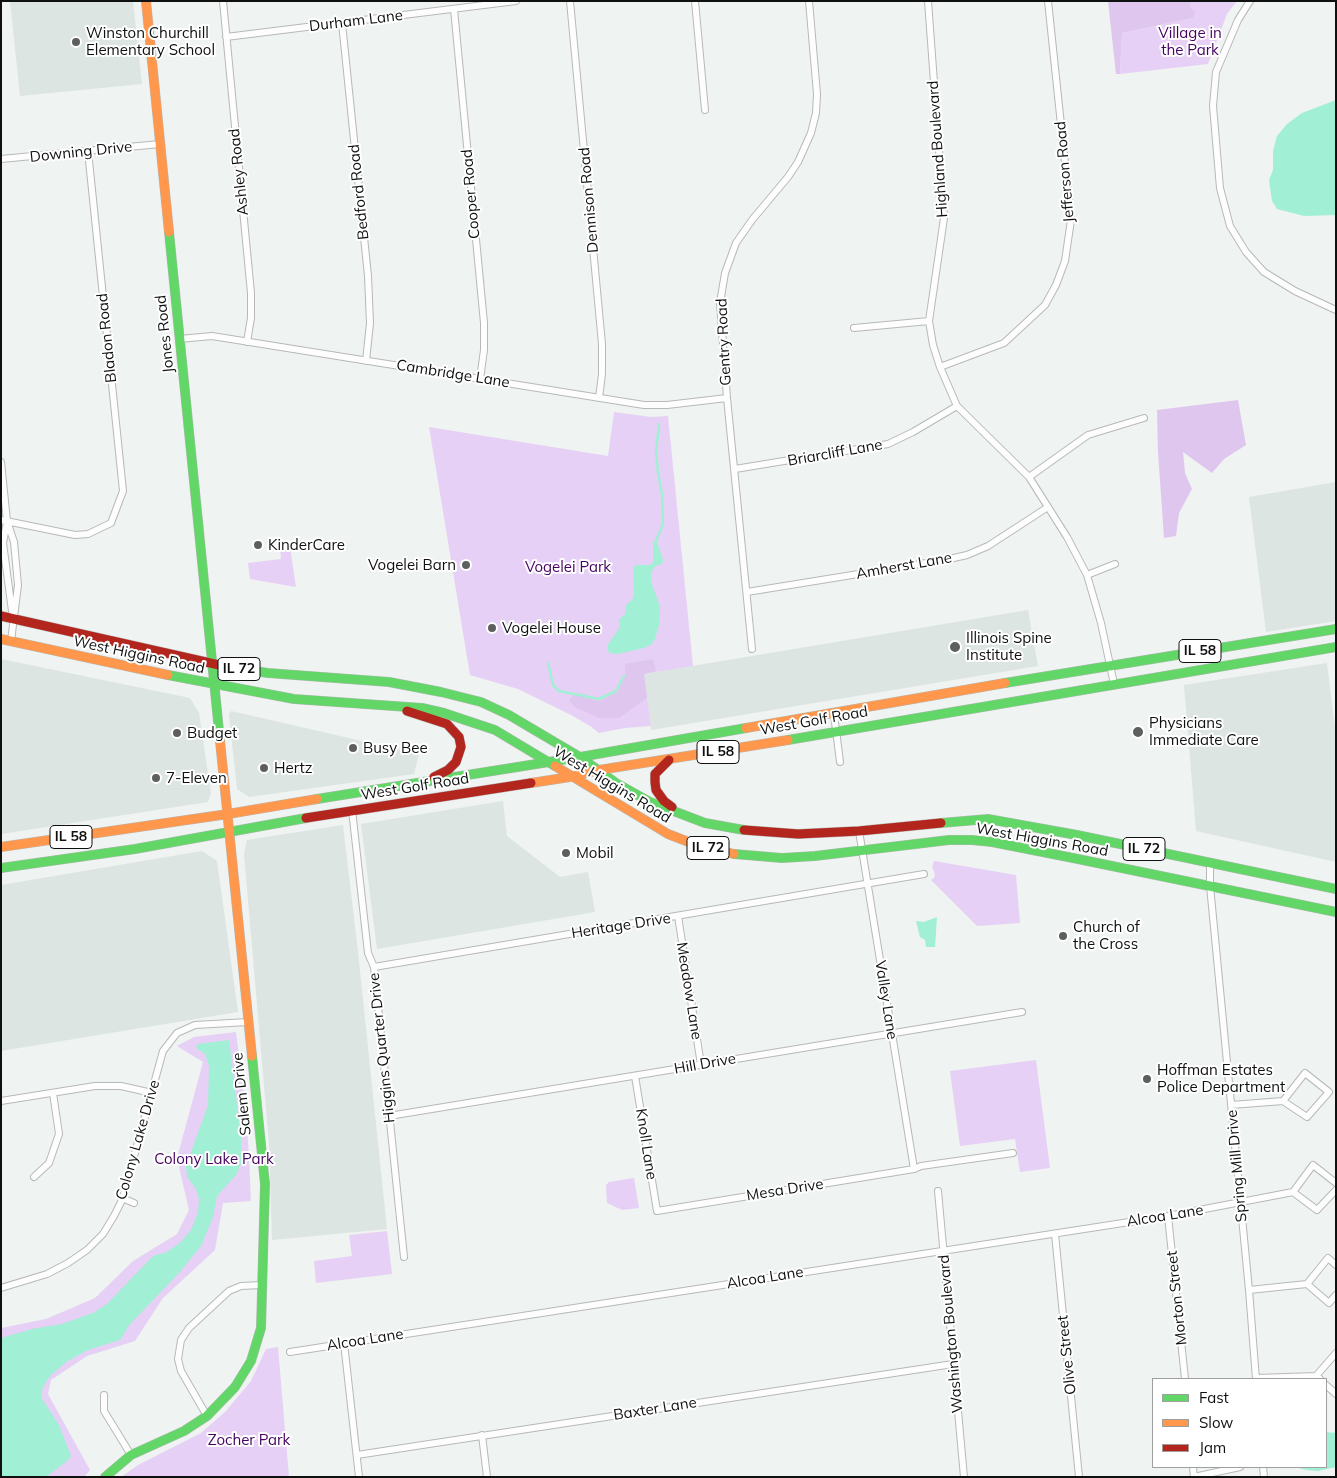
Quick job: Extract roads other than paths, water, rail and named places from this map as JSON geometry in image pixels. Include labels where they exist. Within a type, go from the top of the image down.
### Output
[{"type":"main road","name":"Jones Road","points":[[146,1],[211,664]]},
{"type":"main road","name":"West Higgins Road","points":[[1,616],[211,664],[268,673],[389,682],[481,702],[509,715],[580,757],[616,783],[650,802],[705,823],[751,832],[798,834],[859,831],[988,819],[1077,835],[1336,889]]},
{"type":"main road","name":"West Golf Road","points":[[1,847],[228,814],[580,757],[1336,629]]},
{"type":"main road","name":"West Higgins Road","points":[[6,640],[213,685],[294,699],[422,708],[476,723],[495,730],[570,777],[668,834],[699,846],[742,856],[782,858],[815,856],[949,840],[972,840],[992,842],[1336,912]]},
{"type":"main road","name":"West Golf Road","points":[[1,868],[135,849],[352,810],[570,777],[599,770],[669,760],[1336,647]]},
{"type":"main road","name":"Salem Drive","points":[[106,1477],[131,1455],[184,1431],[220,1405],[235,1387],[252,1361],[261,1328],[265,1184],[230,832],[211,664]]},
{"type":"main road","points":[[394,706],[447,724],[459,737],[461,747],[456,762],[448,770],[427,781]]},
{"type":"main road","points":[[669,760],[655,774],[656,790],[664,802],[685,816]]},
{"type":"street","name":"Ashley Road","points":[[223,1],[251,293],[247,342]]},
{"type":"street","name":"Durham Lane","points":[[226,37],[516,1]]},
{"type":"street","name":"Dennison Road","points":[[570,1],[602,344],[602,374],[599,398]]},
{"type":"street","points":[[696,1],[705,110]]},
{"type":"street","name":"Gentry Road","points":[[752,649],[727,398],[720,303],[725,273],[734,248],[752,220],[788,177],[806,147],[816,113],[817,77],[809,1]]},
{"type":"street","name":"Highland Boulevard","points":[[928,1],[944,218],[929,321],[933,344],[956,406],[1028,477],[1067,537],[1087,575],[1101,623],[1114,684]]},
{"type":"street","name":"Jefferson Road","points":[[940,367],[1004,343],[1045,305],[1056,285],[1065,260],[1071,220],[1048,1]]},
{"type":"street","points":[[1250,1],[1238,20],[1216,72],[1213,106],[1220,188],[1230,226],[1246,252],[1264,272],[1295,291],[1336,310]]},
{"type":"street","name":"Cooper Road","points":[[454,9],[484,330],[484,350],[480,378]]},
{"type":"street","name":"Bedford Road","points":[[342,23],[368,276],[370,323],[366,361]]},
{"type":"street","name":"Downing Drive","points":[[1,160],[160,144]]},
{"type":"street","name":"Bladon Road","points":[[4,520],[75,535],[88,534],[111,523],[123,491],[88,151]]},
{"type":"street","points":[[854,328],[929,321]]},
{"type":"street","name":"Cambridge Lane","points":[[179,339],[212,336],[636,404],[655,405],[727,398]]},
{"type":"street","name":"Briarcliff Lane","points":[[735,469],[888,444],[913,432],[956,406]]},
{"type":"street","points":[[1028,477],[1088,435],[1144,418]]},
{"type":"street","points":[[1,462],[4,520],[3,543],[13,619]]},
{"type":"street","name":"Amherst Lane","points":[[747,592],[967,555],[988,546],[1048,507]]},
{"type":"street","points":[[4,520],[14,542],[18,585],[13,619],[6,640]]},
{"type":"street","points":[[1087,575],[1115,564]]},
{"type":"street","points":[[834,714],[840,762]]},
{"type":"street","name":"Higgins Quarter Drive","points":[[352,810],[368,953],[374,967],[404,1258]]},
{"type":"street","name":"Valley Lane","points":[[859,831],[914,1169]]},
{"type":"street","name":"Spring Mill Drive","points":[[1210,863],[1210,886],[1256,1378]]},
{"type":"street","name":"Heritage Drive","points":[[374,967],[924,874]]},
{"type":"street","name":"Meadow Lane","points":[[678,916],[700,1065]]},
{"type":"street","name":"Hill Drive","points":[[389,1116],[1022,1012]]},
{"type":"street","name":"Colony Lake Drive","points":[[1,1288],[47,1274],[68,1263],[87,1250],[103,1234],[122,1198],[163,1051],[177,1033],[195,1025],[248,1022]]},
{"type":"street","points":[[1231,1105],[1283,1101],[1306,1117],[1330,1092],[1305,1073],[1283,1101]]},
{"type":"street","name":"Knoll Lane","points":[[635,1076],[657,1211]]},
{"type":"street","points":[[1,1101],[95,1086],[121,1086],[152,1093]]},
{"type":"street","points":[[34,1177],[49,1164],[59,1134],[53,1093]]},
{"type":"street","name":"Mesa Drive","points":[[657,1211],[914,1169],[921,1166],[1013,1153]]},
{"type":"street","points":[[1336,1182],[1313,1165],[1293,1192],[1317,1210],[1336,1190]]},
{"type":"street","name":"Washington Boulevard","points":[[938,1191],[964,1477]]},
{"type":"street","name":"Alcoa Lane","points":[[290,1352],[1168,1216],[1293,1192]]},
{"type":"street","points":[[122,1198],[134,1203]]},
{"type":"street","name":"Morton Street","points":[[1168,1216],[1184,1378]]},
{"type":"street","name":"Olive Street","points":[[1055,1234],[1079,1477]]},
{"type":"street","points":[[1249,1290],[1306,1284],[1328,1258],[1336,1265]]},
{"type":"street","points":[[1306,1284],[1329,1303],[1336,1295]]},
{"type":"street","points":[[207,1416],[181,1371],[178,1359],[181,1340],[189,1328],[229,1291],[240,1286],[262,1286]]},
{"type":"street","points":[[344,1343],[359,1477]]},
{"type":"street","points":[[1318,1378],[1336,1353]]},
{"type":"street","name":"Baxter Lane","points":[[357,1454],[953,1364]]},
{"type":"street","points":[[104,1395],[104,1411],[131,1455]]},
{"type":"street","points":[[482,1435],[487,1477]]},
{"type":"street","points":[[1194,1477],[1235,1468]]},
{"type":"waterway","points":[[656,541],[663,524],[662,494],[656,451],[659,424]]},
{"type":"waterway","points":[[548,663],[553,685],[559,691],[599,699],[616,691],[624,676]]},
{"type":"place","name":"Winston Churchill Elementary School","points":[[76,42]]},
{"type":"place","name":"KinderCare","points":[[258,545]]},
{"type":"place","name":"Vogelei Barn","points":[[466,565]]},
{"type":"place","name":"Vogelei House","points":[[492,628]]},
{"type":"place","name":"Illinois Spine Institute","points":[[955,647]]},
{"type":"place","name":"Physicians Immediate Care","points":[[1138,732]]},
{"type":"place","name":"Budget","points":[[177,733]]},
{"type":"place","name":"Busy Bee","points":[[353,748]]},
{"type":"place","name":"Hertz","points":[[264,768]]},
{"type":"place","name":"7-Eleven","points":[[156,778]]},
{"type":"place","name":"Mobil","points":[[566,853]]},
{"type":"place","name":"Church of the Cross","points":[[1063,936]]},
{"type":"place","name":"Hoffman Estates Police Department","points":[[1147,1079]]},
{"type":"park label","name":"Village in the Park","points":[[1190,42]]},
{"type":"park label","name":"Vogelei Park","points":[[568,567]]},
{"type":"park label","name":"Colony Lake Park","points":[[214,1159]]},
{"type":"park label","name":"Zocher Park","points":[[249,1440]]}]
